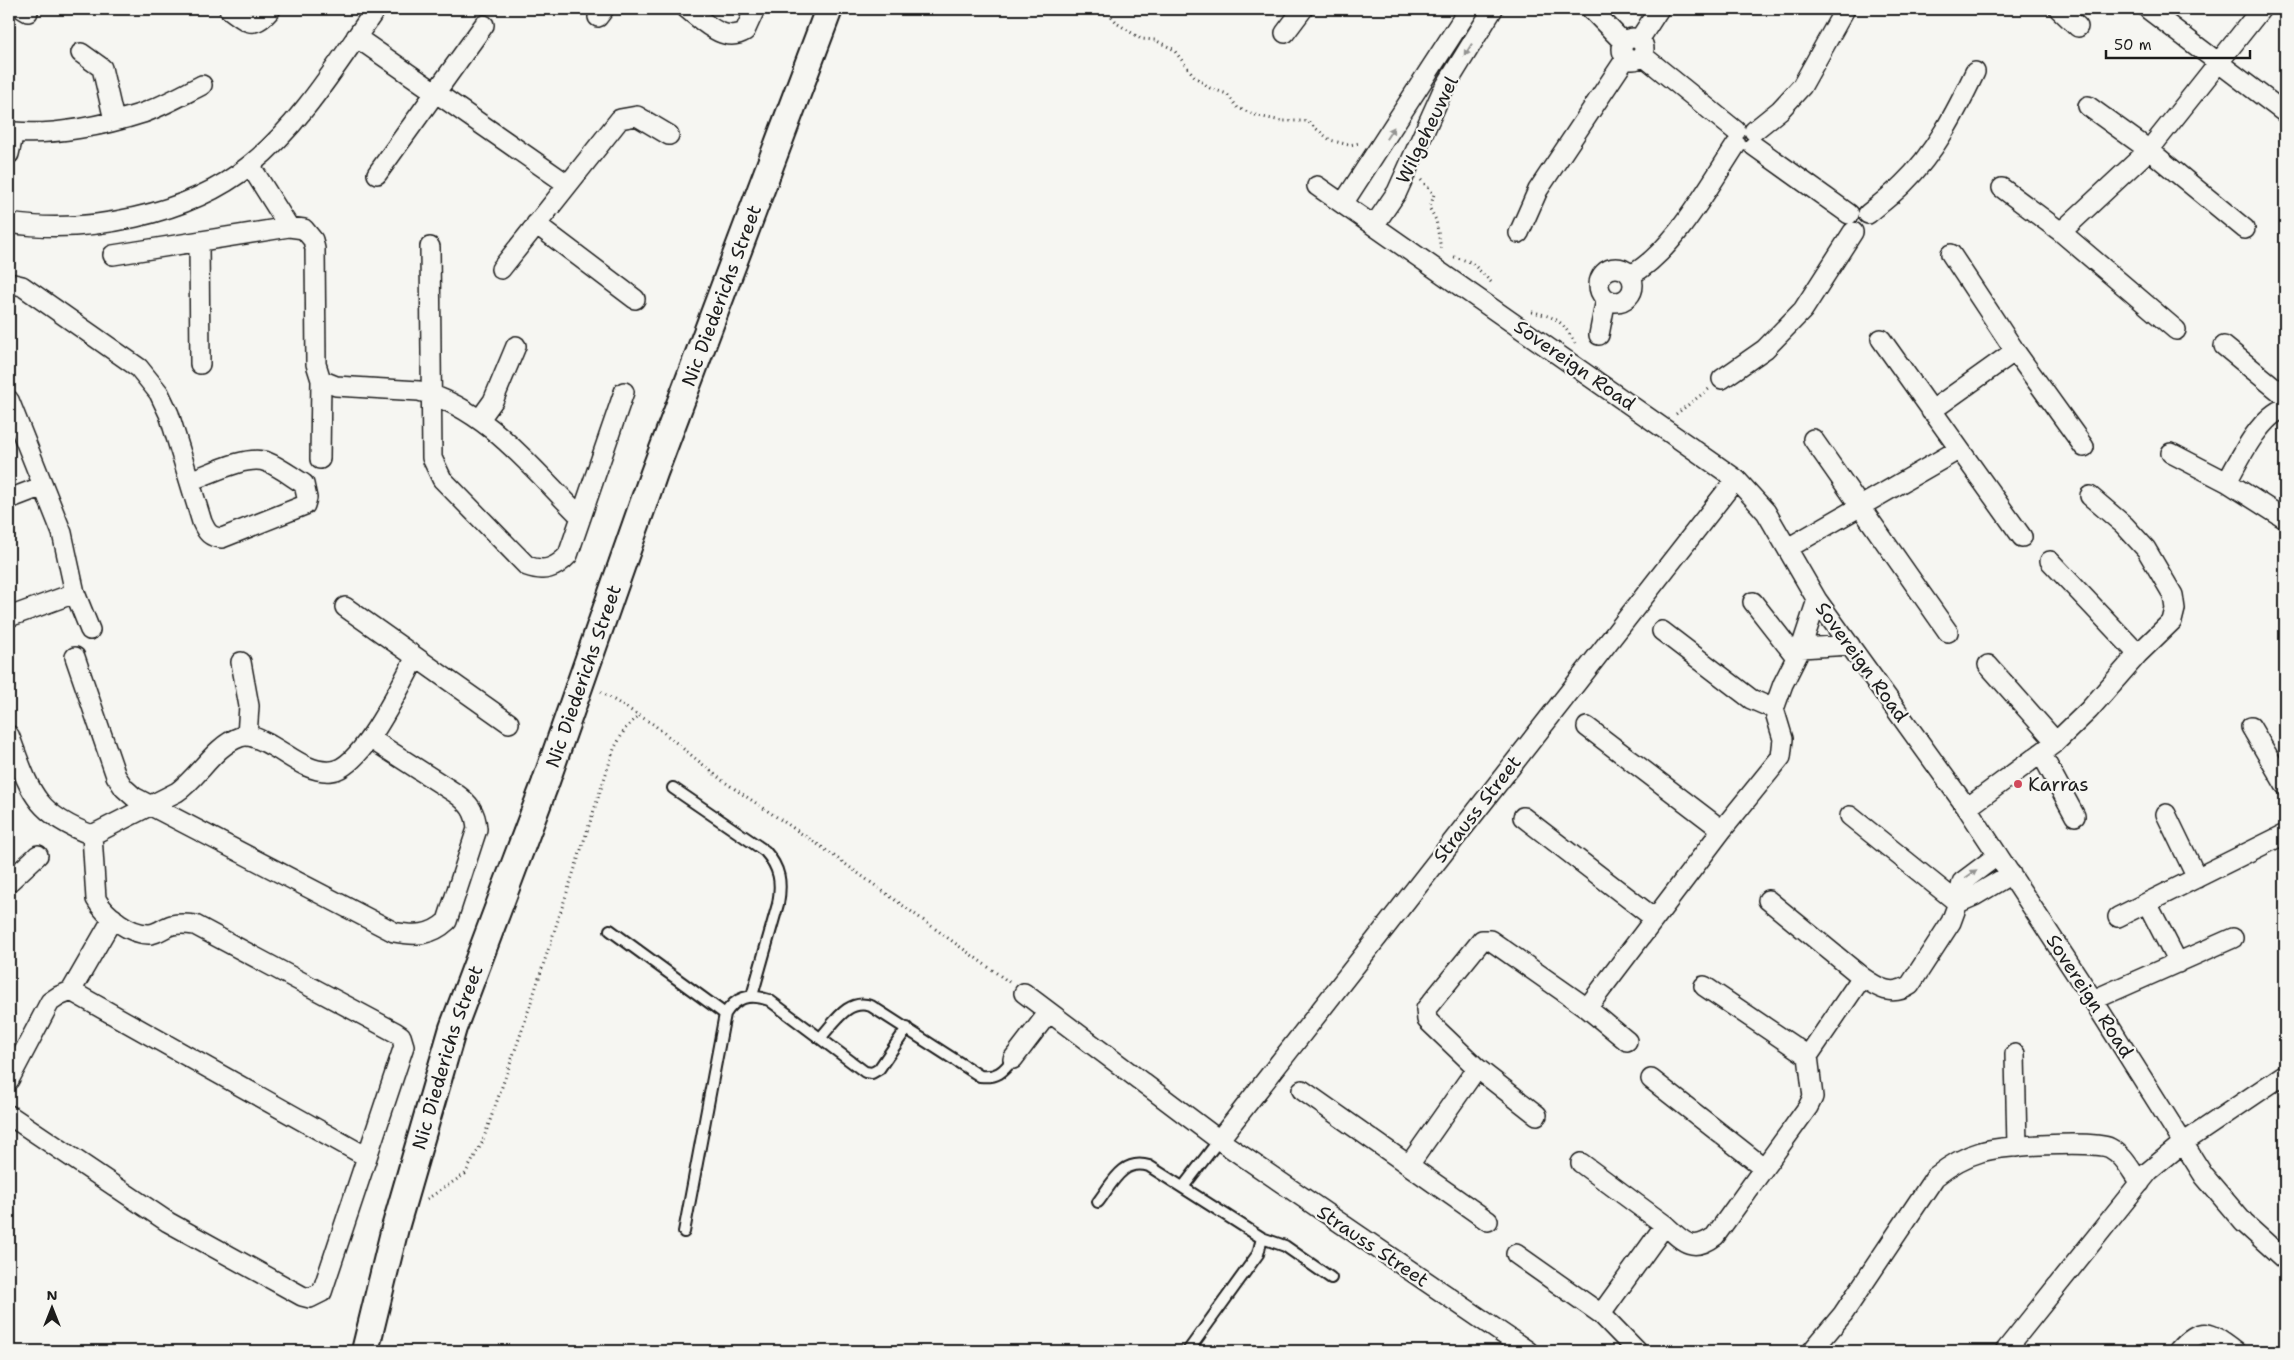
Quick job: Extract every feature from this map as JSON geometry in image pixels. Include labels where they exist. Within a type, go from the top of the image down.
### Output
[{"type":"street","points":[[229,9],[248,22],[254,23],[260,22],[271,9]]},
{"type":"street","points":[[9,223],[72,226],[113,221],[149,213],[191,200],[250,165],[292,124],[376,9]]},
{"type":"street","points":[[687,9],[712,28],[732,36],[746,31],[755,9]]},
{"type":"street","name":"Nic Diederichs Street","points":[[365,1351],[395,1228],[453,1028],[545,784],[654,473],[829,9]]},
{"type":"street","points":[[1286,33],[1303,9]]},
{"type":"street","name":"Wilgeheuwel","points":[[1344,202],[1469,9]]},
{"type":"street","name":"Wilgeheuwel","points":[[1374,224],[1397,192],[1442,92],[1493,9]]},
{"type":"street","points":[[1590,9],[1632,49],[1864,232],[1868,229],[1870,219],[1868,214],[1904,183],[1937,142],[1957,111],[1975,72]]},
{"type":"street","points":[[1519,233],[1538,190],[1659,9]]},
{"type":"street","points":[[1599,335],[1606,299],[1599,288],[1602,275],[1607,270],[1620,268],[1631,275],[1654,260],[1745,138],[1780,110],[1802,86],[1845,9]]},
{"type":"street","points":[[2059,9],[2078,27]]},
{"type":"street","points":[[2061,232],[2148,150],[2261,9]]},
{"type":"street","points":[[2148,10],[2220,62],[2285,113]]},
{"type":"street","points":[[378,174],[484,25]]},
{"type":"street","points":[[356,37],[567,184]]},
{"type":"street","points":[[81,53],[102,68],[114,120]]},
{"type":"street","points":[[9,154],[11,131],[56,131],[114,120],[143,113],[202,85]]},
{"type":"street","points":[[2088,106],[2148,150],[2245,229]]},
{"type":"street","points":[[500,270],[620,119],[636,116],[669,135]]},
{"type":"street","points":[[250,165],[289,227]]},
{"type":"street","name":"Sovereign Road","points":[[1317,186],[1344,202],[1736,478],[1766,512],[1817,600],[1967,808],[2094,1000],[2204,1176],[2244,1223],[2285,1260]]},
{"type":"street","points":[[2002,188],[2061,232],[2176,330]]},
{"type":"street","points":[[1722,379],[1765,349],[1803,310],[1851,223]]},
{"type":"street","points":[[536,224],[634,298]]},
{"type":"street","points":[[113,256],[289,227],[304,229],[313,240],[315,249],[316,364],[321,380],[320,459]]},
{"type":"street","points":[[199,242],[200,364]]},
{"type":"street","points":[[430,246],[432,458],[436,470],[442,479],[527,566],[538,570],[550,569],[560,564],[568,556],[624,392]]},
{"type":"street","points":[[1951,254],[2015,351],[2084,447]]},
{"type":"street","points":[[9,283],[22,286],[139,368],[149,379],[159,393],[168,414],[202,522],[206,532],[212,537],[222,538],[305,505],[307,498],[304,484],[267,462],[259,460],[242,462],[190,481]]},
{"type":"street","points":[[1880,339],[2022,537]]},
{"type":"street","points":[[480,419],[493,401],[516,346]]},
{"type":"street","points":[[2224,346],[2285,396]]},
{"type":"street","points":[[1931,411],[2015,351]]},
{"type":"street","points":[[321,380],[336,386],[408,390],[432,395],[480,419],[581,516]]},
{"type":"street","points":[[9,400],[62,533],[75,594],[90,630]]},
{"type":"street","points":[[2227,482],[2241,456],[2266,421],[2285,408]]},
{"type":"street","points":[[1813,439],[1861,505],[1948,632]]},
{"type":"street","points":[[1788,548],[1958,450]]},
{"type":"street","points":[[2171,453],[2227,482],[2285,519]]},
{"type":"street","name":"Strauss Street","points":[[1219,1140],[1736,478]]},
{"type":"street","points":[[9,499],[44,486]]},
{"type":"street","points":[[1967,808],[2048,747],[2089,710],[2138,654],[2172,621],[2175,609],[2173,595],[2146,549],[2124,525],[2090,496]]},
{"type":"street","points":[[2050,561],[2138,654]]},
{"type":"street","points":[[9,617],[75,594]]},
{"type":"street","points":[[1587,1008],[1722,830],[1781,757],[1783,739],[1774,709],[1817,600]]},
{"type":"street","points":[[1754,602],[1798,652]]},
{"type":"street","points":[[346,607],[509,723]]},
{"type":"street","points":[[1662,631],[1751,699],[1774,709]]},
{"type":"street","points":[[1798,652],[1850,645]]},
{"type":"street","points":[[76,657],[116,776],[124,788],[149,806],[394,932],[409,935],[425,934],[438,929],[447,921],[478,829],[476,818],[468,803],[455,793],[370,739]]},
{"type":"street","points":[[10,740],[26,782],[50,815],[66,826],[92,835],[190,783],[220,750],[230,742],[247,736],[253,737],[306,766],[331,771],[343,768],[370,739],[416,657]]},
{"type":"street","points":[[241,662],[249,706],[247,736]]},
{"type":"street","points":[[1988,665],[2048,747],[2075,816]]},
{"type":"street","points":[[1587,727],[1722,830]]},
{"type":"street","points":[[2250,727],[2285,785]]},
{"type":"street","points":[[2166,814],[2197,878]]},
{"type":"street","points":[[1850,816],[1958,903]]},
{"type":"street","points":[[1523,817],[1654,918]]},
{"type":"street","points":[[2118,917],[2285,834]]},
{"type":"street","points":[[9,1115],[168,1222],[302,1296],[310,1298],[322,1292],[404,1046],[400,1036],[195,925],[182,924],[150,934],[137,933],[113,918],[101,908],[96,899],[92,835]]},
{"type":"street","points":[[1768,900],[1862,977],[1888,992],[1901,991],[1910,985],[1950,922],[1958,903],[1960,886],[1964,879],[1998,855]]},
{"type":"street","points":[[9,882],[38,856]]},
{"type":"street","points":[[1958,903],[1974,896],[2011,874]]},
{"type":"street","points":[[2146,903],[2178,963]]},
{"type":"street","points":[[9,1080],[50,1002],[59,996],[71,992],[113,918]]},
{"type":"street","points":[[2094,1000],[2233,938]]},
{"type":"street","points":[[1537,1115],[1477,1068],[1427,1020],[1425,1015],[1426,1009],[1482,940],[1490,940],[1587,1008],[1627,1041]]},
{"type":"street","points":[[1581,1163],[1665,1225],[1682,1241],[1693,1245],[1704,1245],[1715,1236],[1808,1107],[1813,1097],[1808,1056],[1862,977]]},
{"type":"street","points":[[1704,986],[1808,1056]]},
{"type":"street","points":[[71,992],[367,1157]]},
{"type":"street","name":"Strauss Street","points":[[1024,993],[1219,1140],[1528,1351]]},
{"type":"street","points":[[1013,1059],[1049,1012]]},
{"type":"street","points":[[2015,1054],[2016,1147]]},
{"type":"street","points":[[1408,1165],[1477,1068]]},
{"type":"street","points":[[2005,1351],[2148,1171],[2183,1143],[2285,1074]]},
{"type":"street","points":[[1651,1079],[1763,1167]]},
{"type":"street","points":[[1302,1090],[1488,1221]]},
{"type":"street","points":[[1812,1351],[1843,1314],[1935,1177],[1956,1161],[1984,1151],[2016,1147],[2094,1145],[2110,1148],[2122,1157],[2140,1183]]},
{"type":"street","points":[[1601,1314],[1665,1225]]},
{"type":"street","points":[[1516,1254],[1601,1314],[1637,1351]]},
{"type":"street","points":[[2178,1351],[2190,1338],[2201,1333],[2216,1335],[2236,1351]]},
{"type":"lane","points":[[673,788],[765,851],[774,862],[780,875],[781,889],[778,904],[752,996]]},
{"type":"lane","points":[[610,930],[725,1014]]},
{"type":"lane","points":[[684,1232],[725,1014],[738,1000],[752,996],[768,1000],[821,1037],[865,1072],[879,1069],[907,1028]]},
{"type":"lane","points":[[821,1037],[847,1008],[863,1003],[907,1028],[980,1076],[996,1076],[1003,1072],[1013,1059]]},
{"type":"lane","points":[[1183,1188],[1219,1140]]},
{"type":"lane","points":[[1098,1202],[1125,1167],[1132,1164],[1149,1166],[1262,1238],[1285,1246],[1331,1278]]},
{"type":"lane","points":[[1188,1351],[1258,1254],[1262,1238]]},
{"type":"path","points":[[1105,9],[1118,24],[1141,39],[1155,40],[1173,49],[1195,77],[1210,88],[1227,94],[1238,108],[1258,116],[1282,121],[1307,121],[1330,140],[1349,145],[1359,143],[1380,148]]},
{"type":"path","points":[[1409,166],[1434,194],[1430,210],[1436,220],[1440,248],[1444,252]]},
{"type":"path","points":[[1448,256],[1471,262],[1496,289]]},
{"type":"path","points":[[1524,308],[1531,312],[1551,316],[1561,322],[1576,346]]},
{"type":"path","points":[[1668,409],[1676,414],[1722,379]]},
{"type":"path","points":[[582,679],[637,717],[653,724],[723,781],[823,848],[1024,993]]},
{"type":"path","points":[[423,1203],[465,1174],[482,1143],[520,1036],[614,749],[625,729],[637,717]]},
{"type":"place","name":"Karras","points":[[2018,784]]}]
